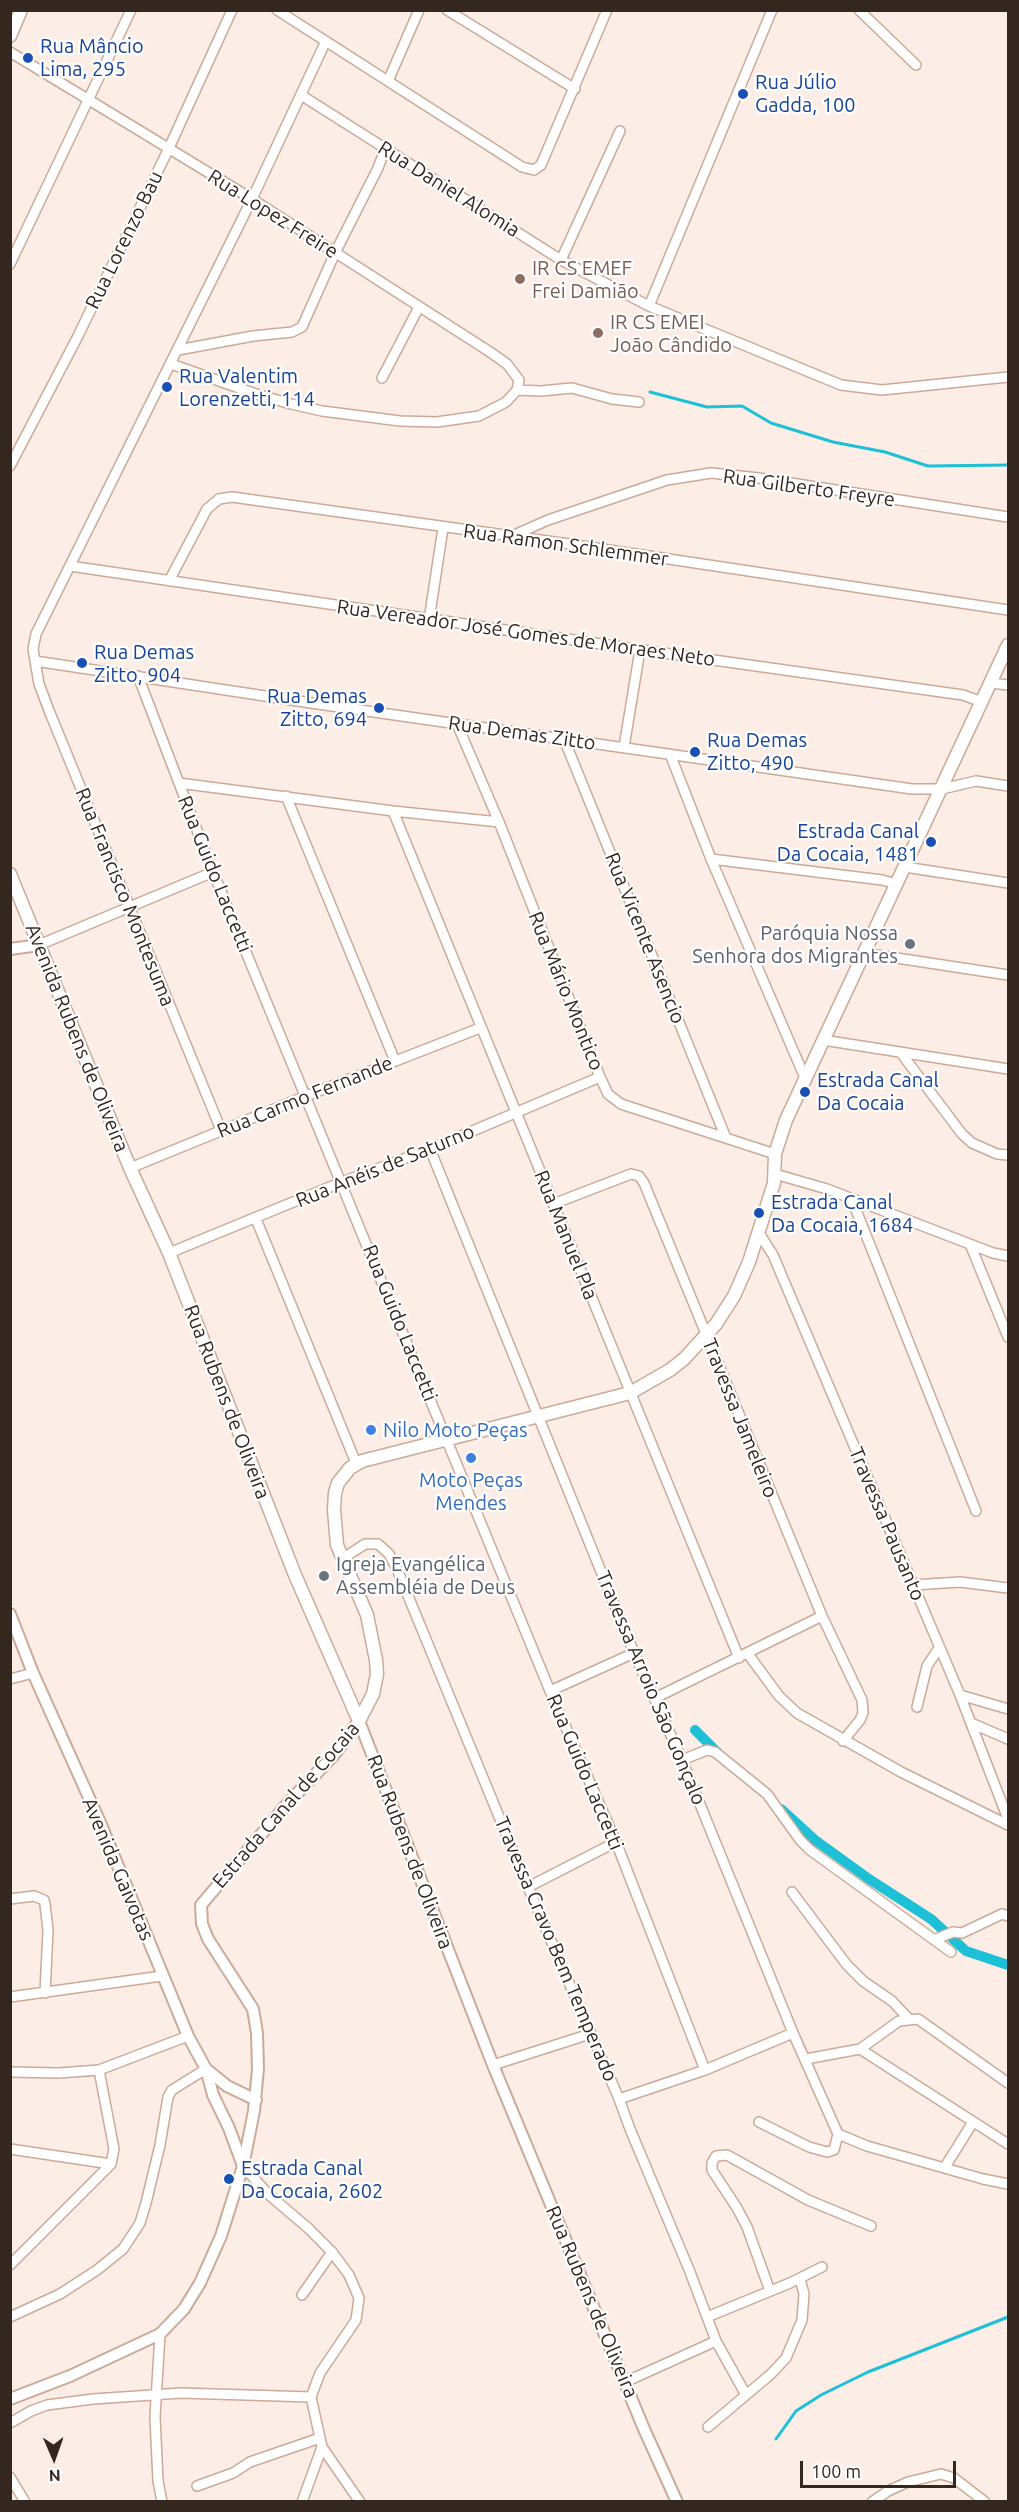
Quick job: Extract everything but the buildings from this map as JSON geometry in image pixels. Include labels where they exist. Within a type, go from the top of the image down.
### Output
[{"type":"main road","points":[[10,36],[21,10]]},
{"type":"main road","points":[[356,1463],[630,1393],[670,1370],[684,1359],[716,1324],[734,1296],[759,1233],[775,1174],[775,1154],[783,1127],[1008,645]]},
{"type":"main road","name":"Avenida Rubens de Oliveira","points":[[10,874],[130,1168]]},
{"type":"main road","name":"Rua Rubens de Oliveira","points":[[130,1168],[169,1253],[295,1575],[358,1721]]},
{"type":"main road","name":"Estrada Canal de Cocaia","points":[[356,1463],[343,1476],[335,1493],[336,1537],[342,1559],[367,1615],[376,1660],[377,1674],[373,1694],[358,1721]]},
{"type":"street","points":[[10,264],[131,10]]},
{"type":"street","name":"Rua Lorenzo Bau","points":[[10,466],[78,336],[169,148],[232,10]]},
{"type":"street","points":[[277,10],[325,43],[526,169],[534,170],[541,165],[607,10]]},
{"type":"street","points":[[388,81],[419,10]]},
{"type":"street","points":[[447,10],[574,89]]},
{"type":"street","points":[[649,306],[772,10]]},
{"type":"street","points":[[859,10],[916,65]]},
{"type":"street","points":[[34,661],[33,649],[36,634],[252,200],[325,43]]},
{"type":"street","name":"Rua Lopez Freire","points":[[10,52],[252,200],[507,364],[519,380],[517,390]]},
{"type":"street","name":"Rua Daniel Alomia","points":[[301,95],[561,260],[649,306],[841,385],[882,390],[1008,377]]},
{"type":"street","points":[[561,260],[620,131]]},
{"type":"street","points":[[178,350],[297,330],[305,321],[385,149]]},
{"type":"street","points":[[381,378],[419,307]]},
{"type":"street","points":[[171,364],[291,404],[322,411],[400,421],[447,422],[479,416],[506,402],[517,390],[541,391],[568,387],[612,399],[639,402]]},
{"type":"street","name":"Rua Gilberto Freyre","points":[[512,536],[548,520],[658,483],[711,473],[759,478],[1008,517]]},
{"type":"street","name":"Rua Ramon Schlemmer","points":[[169,581],[207,509],[213,503],[226,498],[512,536],[1008,610]]},
{"type":"street","points":[[429,620],[443,528]]},
{"type":"street","name":"Rua Vereador José Gomes de Moraes Neto","points":[[70,566],[429,620],[963,695],[982,702]]},
{"type":"street","points":[[624,747],[640,650]]},
{"type":"street","name":"Rua Demas Zitto","points":[[34,661],[912,789],[942,789],[976,781],[1008,786]]},
{"type":"street","name":"Rua Francisco Montesuma","points":[[34,661],[39,684],[50,713],[221,1130]]},
{"type":"street","name":"Rua Guido Laccetti","points":[[138,676],[213,872],[550,1691],[616,1842],[705,2070]]},
{"type":"street","points":[[991,683],[1008,685]]},
{"type":"street","name":"Rua Mário Montico","points":[[457,724],[499,822],[600,1077],[609,1094],[621,1104],[775,1154]]},
{"type":"street","name":"Rua Vicente Asencio","points":[[564,739],[726,1138]]},
{"type":"street","points":[[670,754],[711,859],[805,1078]]},
{"type":"street","points":[[180,783],[393,811],[499,822]]},
{"type":"street","points":[[286,796],[395,1061]]},
{"type":"street","name":"Rua Manuel Pla","points":[[393,811],[630,1393],[744,1656],[788,1706],[843,1741],[938,1792],[1008,1825]]},
{"type":"street","points":[[711,859],[882,880],[897,884]]},
{"type":"street","points":[[905,867],[1008,883]]},
{"type":"street","points":[[10,949],[39,945],[213,872]]},
{"type":"street","points":[[864,953],[1008,975]]},
{"type":"street","name":"Rua Carmo Fernande","points":[[130,1168],[480,1028]]},
{"type":"street","points":[[823,1040],[1008,1069]]},
{"type":"street","points":[[901,1053],[962,1134],[972,1143],[997,1154],[1008,1155]]},
{"type":"street","name":"Rua Anéis de Saturno","points":[[169,1253],[342,1182],[430,1149],[600,1077]]},
{"type":"street","name":"Travessa Arroio São Gonçalo","points":[[430,1149],[634,1653],[682,1760],[793,2033],[838,2134]]},
{"type":"street","name":"Travessa Jameleiro","points":[[553,1204],[631,1174],[639,1176],[644,1183],[822,1616],[862,1700],[860,1720],[843,1741]]},
{"type":"street","points":[[775,1174],[826,1189],[970,1244],[1008,1256]]},
{"type":"street","points":[[852,1200],[976,1511]]},
{"type":"street","points":[[256,1219],[356,1463]]},
{"type":"street","name":"Travessa Pausanto","points":[[759,1233],[773,1255],[960,1695],[1008,1819]]},
{"type":"street","points":[[970,1244],[1008,1337]]},
{"type":"street","name":"Travessa Cravo Bem Temperado","points":[[342,1559],[371,1543],[378,1544],[389,1554],[619,2099],[716,2341],[746,2395]]},
{"type":"street","points":[[913,1586],[960,1582],[1008,1588]]},
{"type":"street","name":"Avenida Gaivotas","points":[[10,1614],[33,1673],[99,1820],[188,2036],[206,2068],[227,2086],[256,2100]]},
{"type":"street","points":[[655,1698],[822,1616]]},
{"type":"street","points":[[917,1707],[927,1666],[939,1648]]},
{"type":"street","points":[[550,1691],[634,1653]]},
{"type":"street","points":[[10,1679],[33,1673]]},
{"type":"street","points":[[960,1695],[1008,1709]]},
{"type":"street","name":"Rua Rubens de Oliveira","points":[[358,1721],[493,2065],[677,2502]]},
{"type":"street","name":"Estrada Canal de Cocaia","points":[[160,2334],[184,2309],[200,2283],[220,2236],[243,2166],[256,2100],[258,2051],[254,2015],[242,1990],[208,1940],[201,1905],[288,1803],[333,1756],[358,1721]]},
{"type":"street","points":[[971,1723],[1008,1739]]},
{"type":"street","points":[[682,1760],[707,1750],[715,1752],[767,1794],[800,1840],[810,1850],[937,1939],[951,1952]]},
{"type":"street","points":[[528,1887],[616,1842]]},
{"type":"street","points":[[792,1892],[847,1965],[863,1981],[892,2001],[909,2019]]},
{"type":"street","points":[[10,1899],[34,1896],[44,1900],[48,1930],[45,1993]]},
{"type":"street","points":[[937,1939],[951,1933],[962,1933],[1002,1914],[1008,1916]]},
{"type":"street","points":[[10,1997],[162,1976]]},
{"type":"street","points":[[806,2059],[860,2049],[894,2024],[909,2019],[918,2019],[1008,2084]]},
{"type":"street","points":[[619,2099],[705,2070],[793,2033]]},
{"type":"street","points":[[493,2065],[590,2034]]},
{"type":"street","points":[[10,2072],[59,2073],[99,2070],[188,2036]]},
{"type":"street","points":[[860,2049],[1008,2144]]},
{"type":"street","points":[[10,2317],[60,2294],[97,2271],[123,2249],[140,2223],[146,2203],[160,2145],[168,2097],[172,2090],[206,2068],[213,2095],[229,2128],[243,2166],[268,2194],[332,2252],[343,2266],[359,2298],[358,2312],[349,2332],[320,2373],[311,2397],[321,2443],[360,2502]]},
{"type":"street","points":[[11,2263],[111,2164],[114,2149],[99,2070]]},
{"type":"street","points":[[759,2122],[827,2152],[834,2152],[838,2134],[867,2146],[1008,2184]]},
{"type":"street","points":[[945,2167],[973,2122]]},
{"type":"street","points":[[10,2149],[111,2164]]},
{"type":"street","points":[[771,2291],[738,2208],[712,2170],[712,2163],[716,2156],[727,2155],[808,2200],[871,2226]]},
{"type":"street","points":[[303,2295],[332,2252]]},
{"type":"street","points":[[707,2317],[800,2279],[822,2267]]},
{"type":"street","points":[[708,2427],[780,2366],[795,2342],[803,2311],[804,2294],[800,2279]]},
{"type":"street","points":[[10,2399],[77,2373],[160,2334],[156,2394],[158,2481],[162,2502]]},
{"type":"street","points":[[626,2382],[716,2341]]},
{"type":"street","points":[[10,2423],[47,2405],[93,2399],[201,2393],[311,2397]]},
{"type":"street","points":[[197,2486],[233,2473],[250,2462],[321,2443]]},
{"type":"street","points":[[302,2502],[321,2443]]},
{"type":"street","points":[[872,2502],[888,2491],[908,2482],[941,2474],[954,2478],[985,2502]]},
{"type":"street","points":[[10,2477],[25,2502]]},
{"type":"waterway","points":[[650,392],[707,407],[742,406],[771,423],[833,442],[885,452],[928,466],[1008,465]]},
{"type":"waterway","points":[[695,1730],[720,1755]]},
{"type":"waterway","points":[[781,1809],[815,1840],[869,1879],[931,1919],[966,1951],[1008,1965]]},
{"type":"waterway","points":[[776,2439],[796,2411],[821,2395],[868,2372],[1008,2317]]},
{"type":"place","name":"Rua Mâncio Lima, 295","points":[[28,58]]},
{"type":"place","name":"Rua Júlio Gadda, 100","points":[[743,94]]},
{"type":"place","name":"IR CS EMEF Frei Damião","points":[[520,279]]},
{"type":"place","name":"IR CS EMEI João Cândido","points":[[598,333]]},
{"type":"place","name":"Rua Valentim Lorenzetti, 114","points":[[167,387]]},
{"type":"place","name":"Rua Demas Zitto, 904","points":[[82,663]]},
{"type":"place","name":"Rua Demas Zitto, 694","points":[[379,708]]},
{"type":"place","name":"Rua Demas Zitto, 490","points":[[695,752]]},
{"type":"place","name":"Estrada Canal Da Cocaia, 1481","points":[[931,842]]},
{"type":"place","name":"Paróquia Nossa Senhora dos Migrantes","points":[[910,944]]},
{"type":"place","name":"Estrada Canal Da Cocaia","points":[[805,1092]]},
{"type":"place","name":"Estrada Canal Da Cocaia, 1684","points":[[759,1213]]},
{"type":"place","name":"Nilo Moto Peças","points":[[371,1430]]},
{"type":"place","name":"Moto Peças Mendes","points":[[471,1458]]},
{"type":"place","name":"Igreja Evangélica Assembléia de Deus","points":[[324,1576]]},
{"type":"place","name":"Estrada Canal Da Cocaia, 2602","points":[[229,2179]]}]
